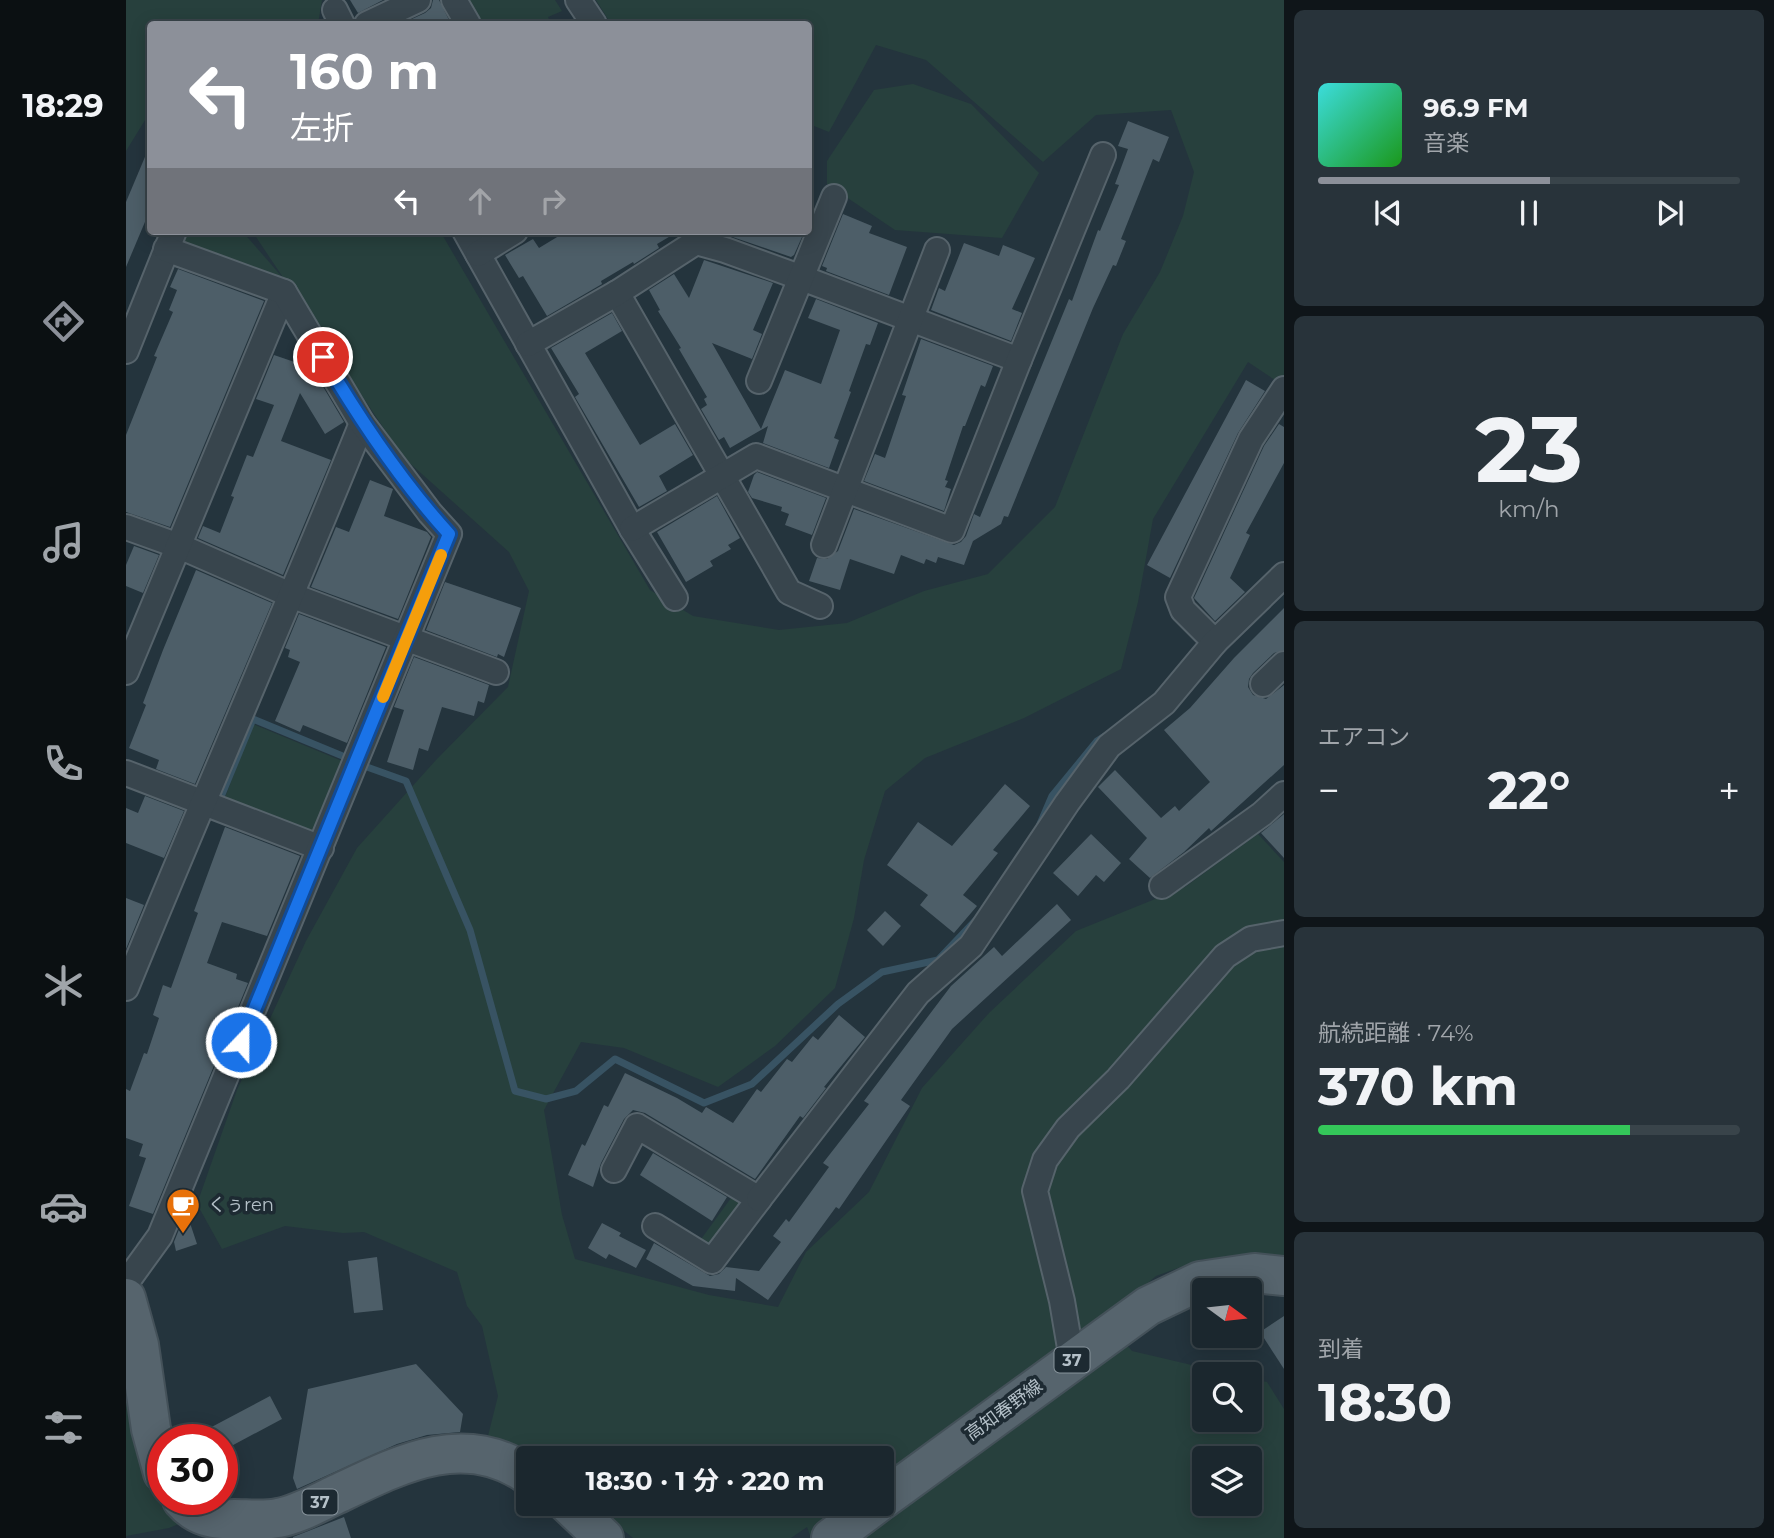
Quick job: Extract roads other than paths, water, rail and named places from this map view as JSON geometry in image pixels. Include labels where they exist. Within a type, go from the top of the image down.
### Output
[{"type":"main road","name":"高知春野線","points":[[894,1492],[1147,1306],[1200,1281],[1254,1273],[1284,1276]]},
{"type":"main road","points":[[126,1298],[139,1345],[150,1424]]},
{"type":"main road","name":"37","points":[[200,1515],[218,1520],[278,1518],[430,1455],[467,1452],[516,1467]]},
{"type":"main road","points":[[581,1516],[604,1538]]},
{"type":"main road","name":"高知春野線","points":[[831,1538],[861,1516]]},
{"type":"street","points":[[373,21],[418,0]]},
{"type":"street","points":[[454,0],[466,21]]},
{"type":"street","points":[[578,0],[592,21]]},
{"type":"street","points":[[632,529],[756,456],[952,530],[1103,155]]},
{"type":"street","points":[[759,381],[834,197]]},
{"type":"street","points":[[467,235],[632,529],[675,598]]},
{"type":"street","points":[[478,254],[509,235]]},
{"type":"street","points":[[528,344],[617,293],[698,237],[725,250],[1019,360]]},
{"type":"street","points":[[126,351],[170,240],[284,292],[362,423],[449,534],[160,1236],[126,1283]]},
{"type":"street","points":[[824,545],[937,250]]},
{"type":"street","points":[[126,672],[284,292]]},
{"type":"street","points":[[617,293],[789,592],[820,606]]},
{"type":"street","points":[[1214,642],[1183,610],[1178,597],[1251,439],[1284,389]]},
{"type":"street","points":[[126,988],[202,802],[293,596],[362,423]]},
{"type":"street","points":[[126,527],[180,546],[293,596],[496,672]]},
{"type":"street","points":[[655,1226],[712,1261],[918,993],[971,946],[1067,803],[1109,746],[1164,703],[1214,642],[1284,575]]},
{"type":"street","points":[[1263,684],[1284,664]]},
{"type":"street","points":[[126,773],[321,848]]},
{"type":"street","points":[[1162,886],[1262,814],[1284,794]]},
{"type":"street","points":[[1074,1358],[1035,1191],[1045,1160],[1068,1128],[1118,1079],[1225,956],[1251,939],[1284,933]]},
{"type":"street","points":[[614,1170],[637,1126],[759,1199]]},
{"type":"waterway","points":[[221,797],[253,719],[345,757]]},
{"type":"waterway","points":[[1040,824],[1052,796],[1097,741],[1105,736]]},
{"type":"waterway","points":[[367,767],[406,781],[470,930],[515,1091],[546,1099],[576,1091],[615,1059],[704,1103],[752,1084],[838,1004],[882,972],[938,960],[975,921]]},
{"type":"place","name":"くぅren","points":[[183,1235]]}]
